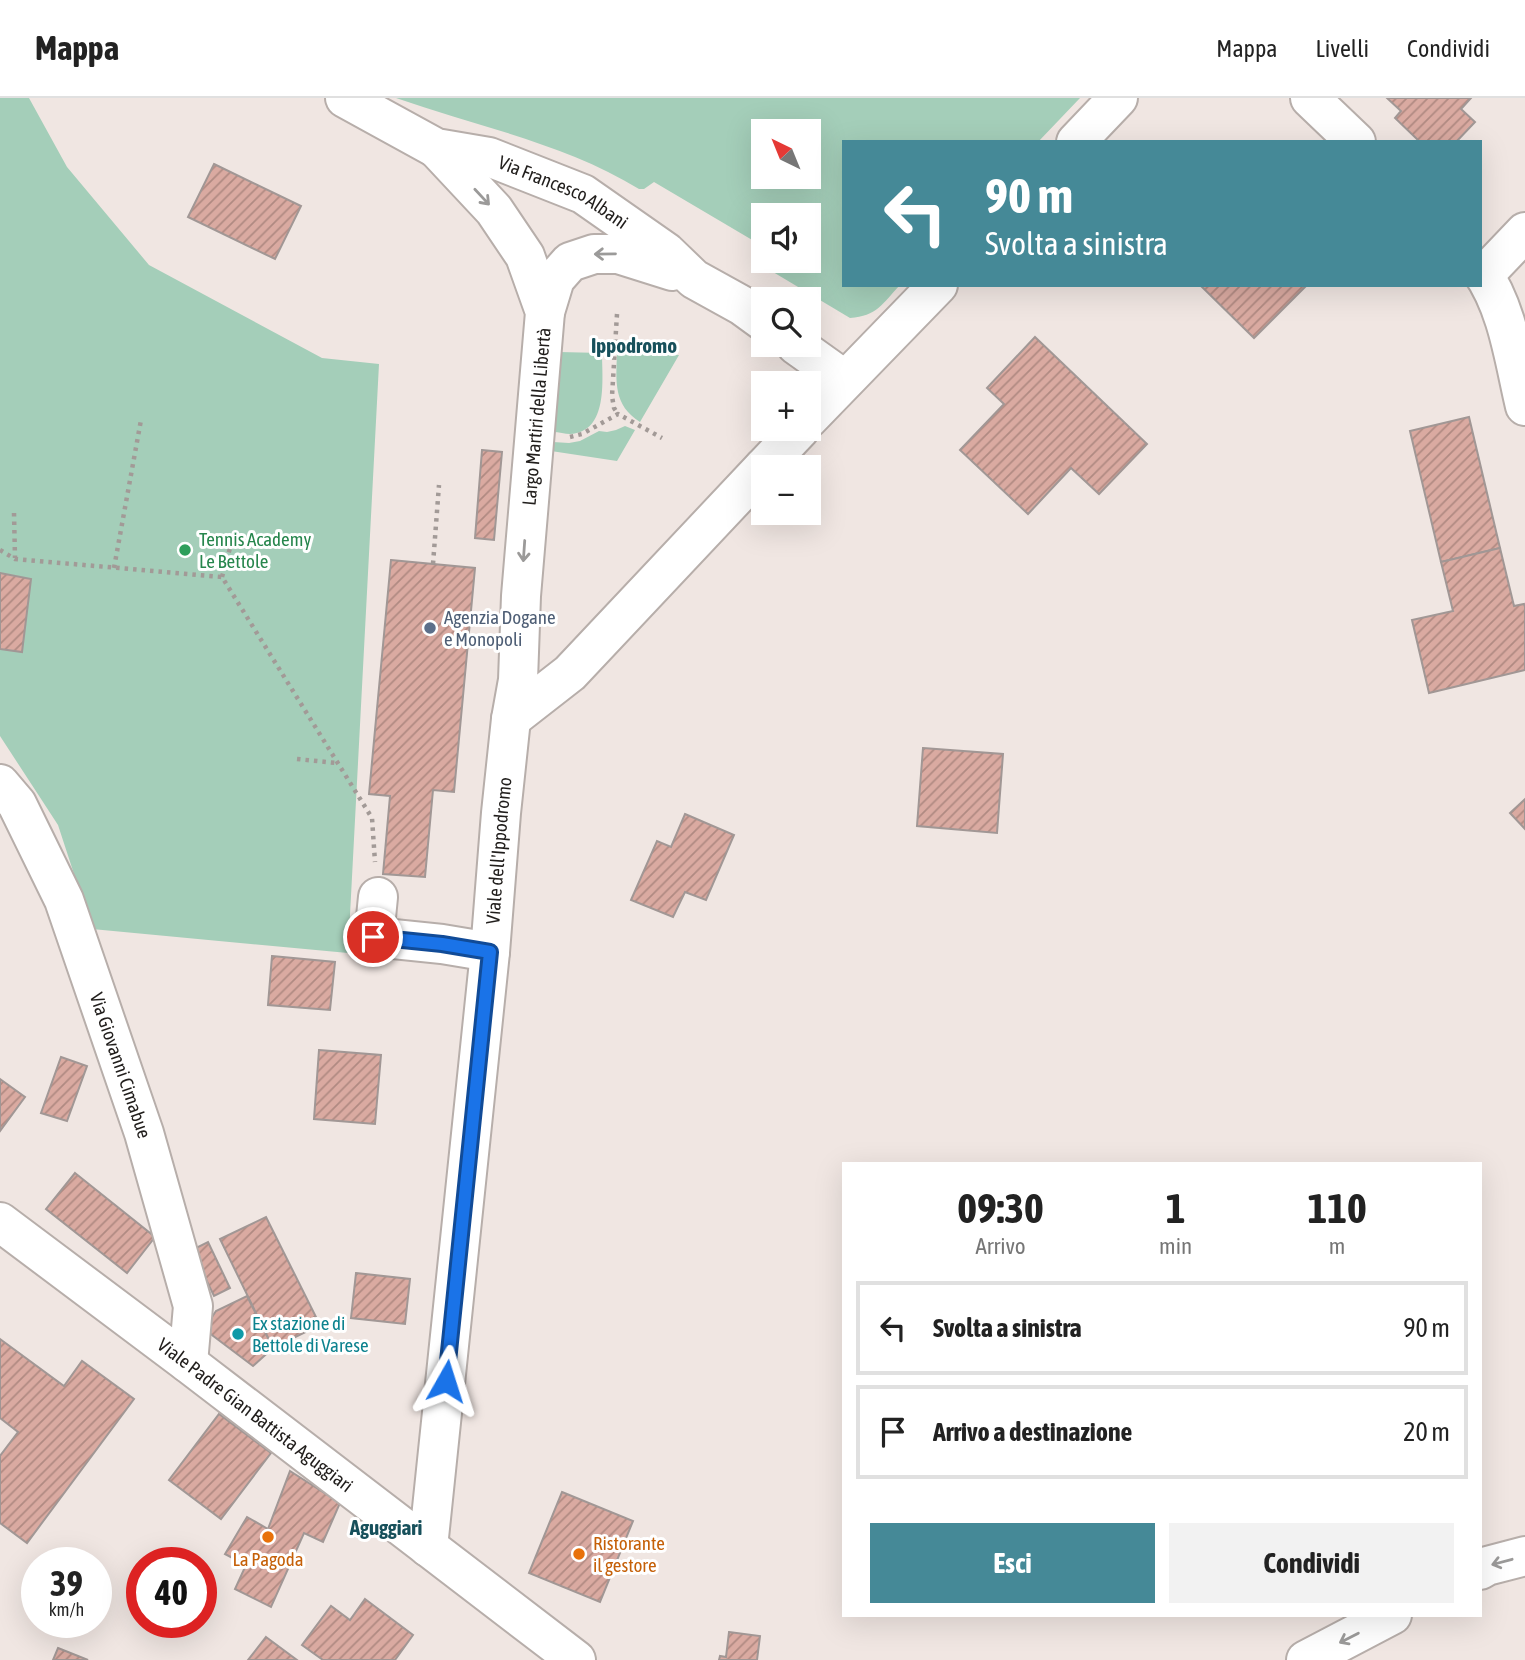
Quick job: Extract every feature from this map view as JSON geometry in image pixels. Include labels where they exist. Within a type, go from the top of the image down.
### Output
[{"type":"street","name":"Via Francesco Albani","points":[[345,98],[436,148],[489,157],[583,194],[666,252],[694,279],[751,312]]},
{"type":"street","points":[[1078,140],[1118,98]]},
{"type":"street","points":[[1310,98],[1354,140]]},
{"type":"street","name":"Largo Martiri della Libertà","points":[[436,148],[494,210],[525,256],[545,312],[521,596],[518,680],[511,719]]},
{"type":"street","points":[[1525,232],[1483,272],[1505,320],[1525,406]]},
{"type":"street","points":[[545,312],[555,279],[570,262],[594,254],[618,254],[694,279]]},
{"type":"street","points":[[821,405],[935,287]]},
{"type":"street","points":[[813,357],[845,380]]},
{"type":"street","points":[[775,455],[789,441]]},
{"type":"street","points":[[511,719],[570,673],[751,481]]},
{"type":"street","name":"Viale dell'Ippodromo","points":[[428,1547],[490,952],[511,719]]},
{"type":"street","name":"Via Giovanni Cimabue","points":[[0,785],[17,804],[64,901],[144,1133],[193,1306],[188,1363]]},
{"type":"street","points":[[378,897],[373,937],[490,952]]},
{"type":"street","name":"Viale Padre Gian Battista Aguggiari","points":[[0,1222],[576,1660]]},
{"type":"street","points":[[1482,1569],[1525,1556]]},
{"type":"street","points":[[1306,1660],[1388,1617]]},
{"type":"path","points":[[617,314],[612,396],[614,408],[618,414],[662,438]]},
{"type":"path","points":[[564,437],[582,434],[618,414]]},
{"type":"path","points":[[114,568],[141,421]]},
{"type":"path","points":[[433,564],[439,485]]},
{"type":"path","points":[[14,513],[15,559]]},
{"type":"path","points":[[230,548],[222,577],[372,818],[378,897]]},
{"type":"path","points":[[0,550],[15,559],[222,577]]},
{"type":"path","points":[[298,759],[337,763]]},
{"type":"green space","name":"Tennis Academy Le Bettole","points":[[0,98],[29,98],[67,167],[149,265],[322,358],[379,364],[348,953],[92,929],[58,825],[0,736]]},
{"type":"green space","points":[[396,98],[1080,98],[1040,140],[842,140],[842,287],[898,287],[873,312],[850,318],[821,301],[821,287],[798,287],[775,273],[821,273],[821,203],[751,203],[751,239],[654,182],[644,189],[639,189],[611,173],[551,148]]},
{"type":"green space","points":[[559,352],[602,353],[602,390],[597,414],[583,431],[570,434],[553,432]]},
{"type":"green space","points":[[617,353],[679,355],[640,422],[625,408],[618,392]]},
{"type":"green space","points":[[625,426],[635,430],[617,461],[551,451],[553,442],[580,441],[599,431],[607,432]]},
{"type":"building","points":[[1387,98],[1471,98],[1461,109],[1475,122],[1458,140],[1418,140],[1395,118],[1401,111]]},
{"type":"building","points":[[214,164],[301,206],[275,259],[188,217]]},
{"type":"building","points":[[1202,287],[1305,287],[1254,338]]},
{"type":"building","points":[[1035,337],[1147,444],[1099,494],[1071,468],[1028,514],[960,450],[1004,404],[987,388]]},
{"type":"building","points":[[1469,417],[1500,548],[1441,562],[1410,431]]},
{"type":"building","points":[[482,450],[502,452],[494,540],[475,538]]},
{"type":"building","points":[[1500,548],[1514,606],[1524,604],[1525,607],[1525,670],[1429,693],[1412,620],[1453,611],[1441,562]]},
{"type":"building","points":[[391,560],[475,568],[454,792],[433,790],[425,877],[383,874],[390,796],[369,794]]},
{"type":"building","points":[[0,573],[31,579],[22,652],[0,649]]},
{"type":"building","points":[[923,748],[1003,754],[997,833],[917,826]]},
{"type":"building","points":[[1525,799],[1525,829],[1510,813]]},
{"type":"building","points":[[685,814],[734,835],[706,900],[685,892],[673,917],[631,900],[657,841],[671,847]]},
{"type":"building","points":[[272,956],[335,962],[330,1010],[268,1005]]},
{"type":"building","points":[[319,1050],[381,1055],[375,1124],[314,1119]]},
{"type":"building","points":[[61,1057],[87,1066],[67,1121],[41,1113]]},
{"type":"building","points":[[0,1079],[25,1097],[0,1131]]},
{"type":"building","points":[[75,1173],[155,1237],[127,1273],[46,1209]]},
{"type":"building","points":[[266,1217],[320,1325],[273,1348],[220,1239]]},
{"type":"building","points":[[208,1242],[230,1288],[214,1296],[192,1250]]},
{"type":"building","points":[[356,1273],[410,1279],[405,1324],[351,1318]]},
{"type":"building","name":"Ex stazione di Bettole di Varese","points":[[247,1296],[273,1348],[253,1366],[204,1329],[216,1311]]},
{"type":"building","points":[[0,1339],[64,1386],[82,1361],[134,1399],[27,1543],[0,1523],[0,1456],[18,1432],[0,1418]]},
{"type":"building","points":[[219,1414],[271,1453],[221,1519],[169,1480]]},
{"type":"building","name":"La Pagoda","points":[[290,1471],[340,1503],[323,1542],[304,1533],[271,1607],[235,1589],[246,1565],[225,1554],[247,1517],[268,1529]]},
{"type":"building","points":[[562,1492],[633,1521],[600,1602],[529,1573]]},
{"type":"building","points":[[365,1599],[413,1635],[395,1660],[323,1660],[302,1645],[331,1606],[350,1620]]},
{"type":"building","points":[[729,1632],[760,1636],[757,1660],[719,1660],[720,1656],[726,1657]]},
{"type":"building","points":[[266,1637],[297,1660],[248,1660]]},
{"type":"building","points":[[58,1648],[88,1660],[53,1660]]},
{"type":"place","name":"Tennis Academy Le Bettole","points":[[185,550]]},
{"type":"place","name":"Agenzia Dogane e Monopoli","points":[[430,628]]},
{"type":"place","name":"Ex stazione di Bettole di Varese","points":[[238,1334]]},
{"type":"place","name":"La Pagoda","points":[[268,1537]]},
{"type":"place","name":"Ristorante il gestore","points":[[579,1554]]},
{"type":"district","name":"Ippodromo","points":[[634,346]]},
{"type":"district","name":"Aguggiari","points":[[386,1528]]},
{"type":"route","points":[[373,937],[490,952],[446,1381]]}]
